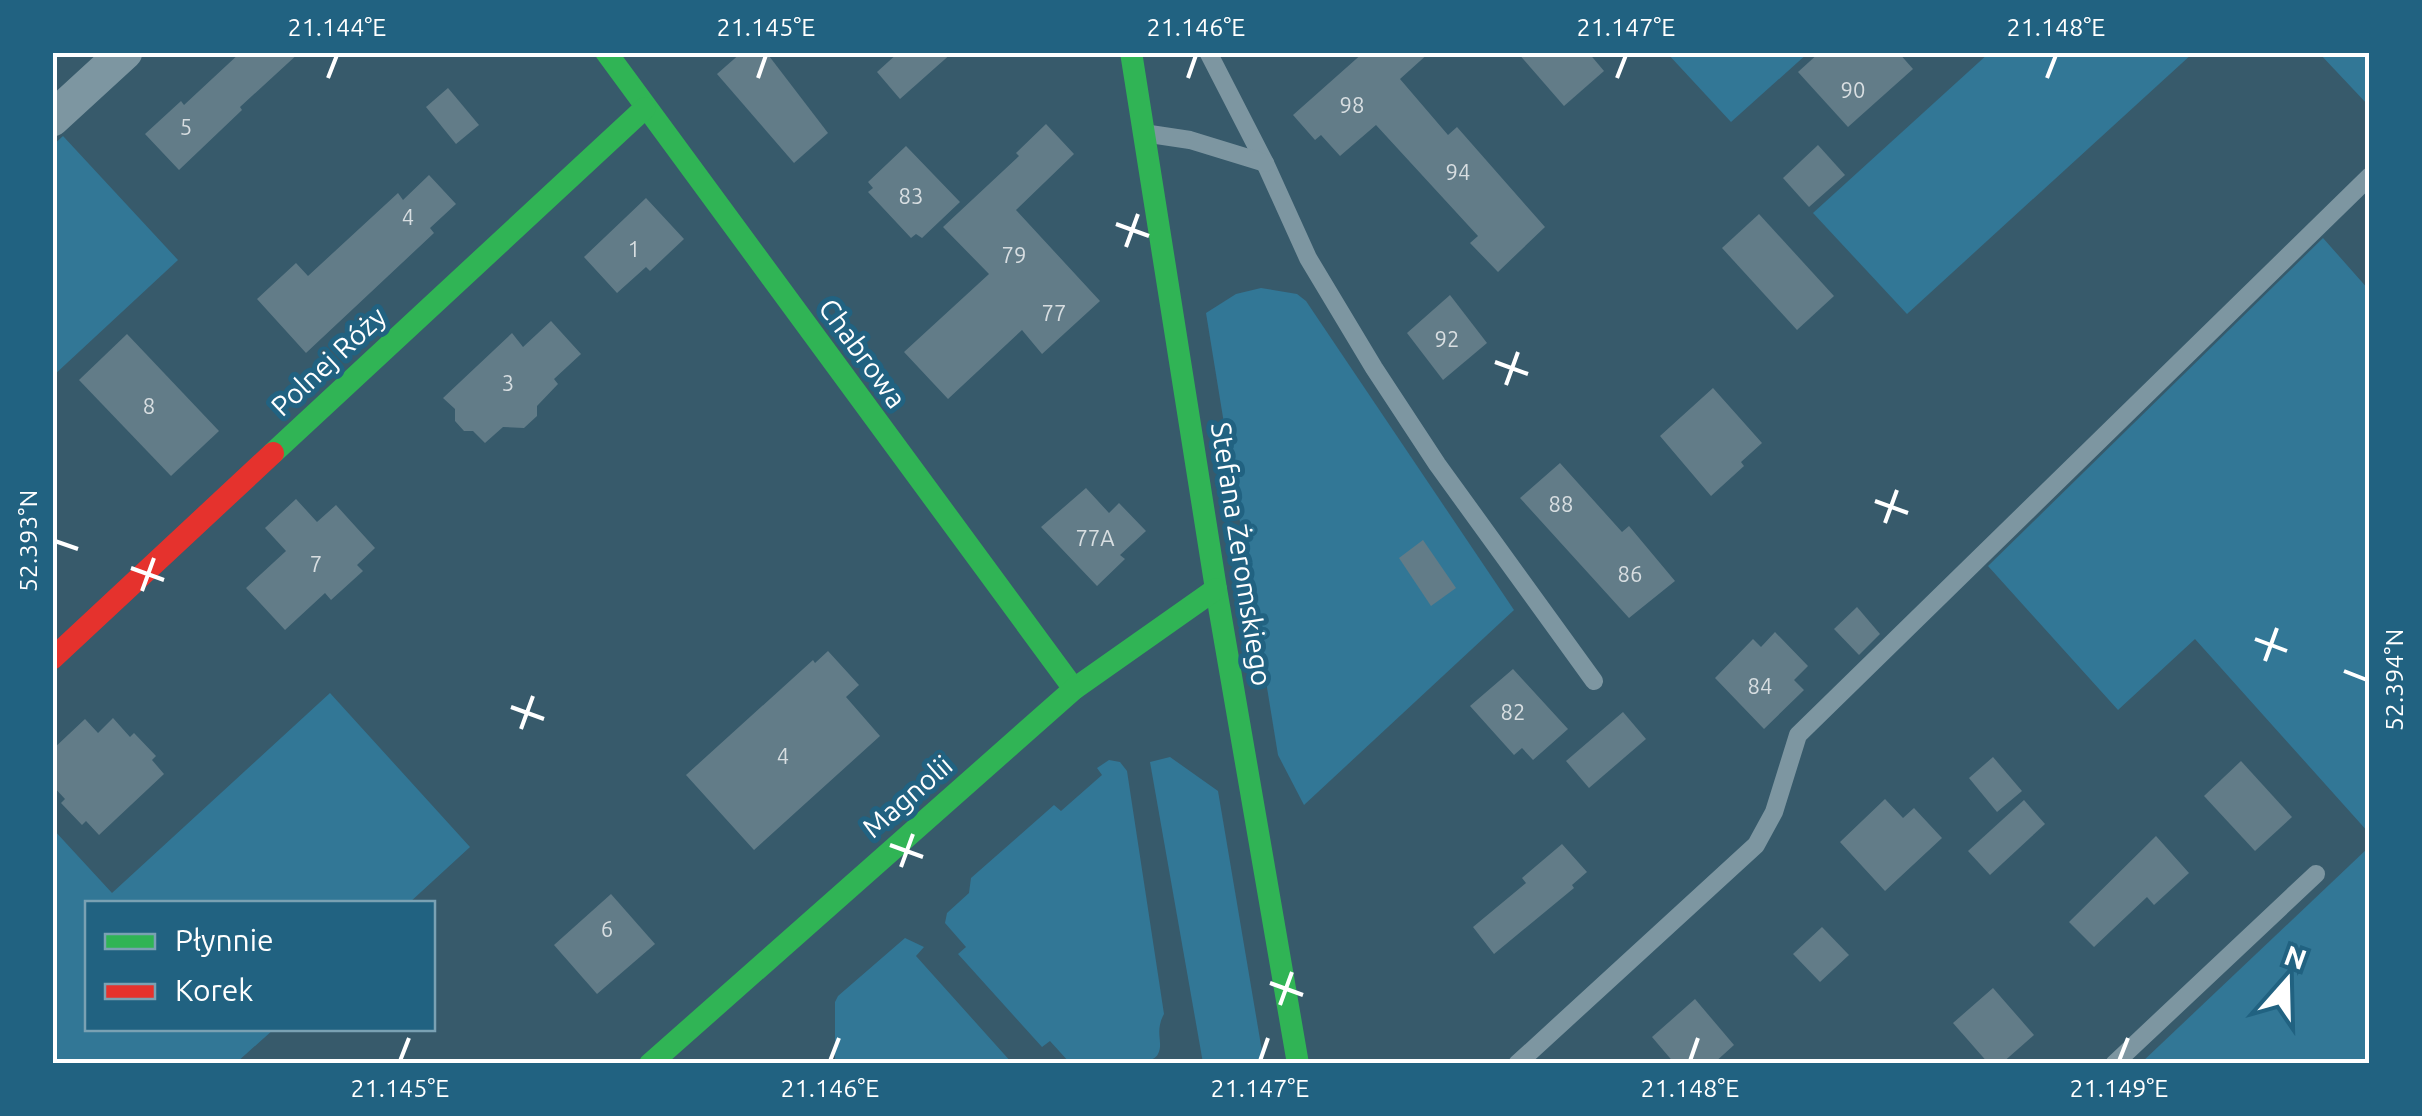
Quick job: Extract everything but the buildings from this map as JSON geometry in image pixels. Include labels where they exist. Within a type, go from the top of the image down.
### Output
[{"type":"street","points":[[52,119],[125,52]]},
{"type":"street","name":"Chabrowa","points":[[606,52],[1074,689]]},
{"type":"street","name":"Stefana Żeromskiego","points":[[1131,52],[1216,589],[1298,1064]]},
{"type":"street","name":"Polnej Róży","points":[[52,659],[645,108]]},
{"type":"street","name":"Magnolii","points":[[650,1064],[1074,689],[1216,589]]},
{"type":"lane","points":[[1208,52],[1308,258],[1374,368],[1437,464],[1594,681]]},
{"type":"lane","points":[[1144,134],[1190,140],[1265,164]]},
{"type":"lane","points":[[1517,1064],[1756,845],[1774,812],[1798,736],[2370,176]]},
{"type":"lane","points":[[2114,1064],[2316,874]]},
{"type":"shaded area","points":[[1667,53],[1808,53],[1731,122]]},
{"type":"shaded area","points":[[1989,53],[2193,53],[1907,314],[1813,213]]},
{"type":"shaded area","points":[[2319,53],[2369,53],[2369,106]]},
{"type":"shaded area","points":[[63,136],[178,260],[53,376],[52,146]]},
{"type":"shaded area","points":[[2323,238],[2369,290],[2369,833],[2195,639],[2118,710],[1988,566]]},
{"type":"shaded area","points":[[1261,288],[1297,294],[1306,301],[1514,610],[1304,805],[1278,755],[1206,313],[1236,294]]},
{"type":"shaded area","points":[[330,693],[470,847],[411,901],[85,901],[85,1031],[272,1031],[236,1063],[53,1063],[53,829],[112,893]]},
{"type":"shaded area","points":[[1170,757],[1218,791],[1264,1063],[1203,1063],[1150,762]]},
{"type":"shaded area","points":[[1109,760],[1120,762],[1127,771],[1164,1014],[1158,1054],[1131,1064],[1069,1062],[1050,1041],[1042,1047],[958,954],[966,947],[945,923],[947,913],[969,893],[971,878],[1054,805],[1061,811],[1102,775],[1097,768]]},
{"type":"shaded area","points":[[2369,847],[2369,1063],[2141,1063]]},
{"type":"shaded area","points":[[905,938],[924,947],[916,956],[1012,1063],[835,1063],[838,996]]},
{"type":"traffic: fast","points":[[606,52],[1074,689]]},
{"type":"traffic: fast","points":[[1131,52],[1216,589],[1298,1064]]},
{"type":"traffic: fast","points":[[273,453],[645,108]]},
{"type":"traffic: fast","points":[[650,1064],[1074,689],[1216,589]]},
{"type":"traffic: jam","points":[[52,659],[273,453]]}]
